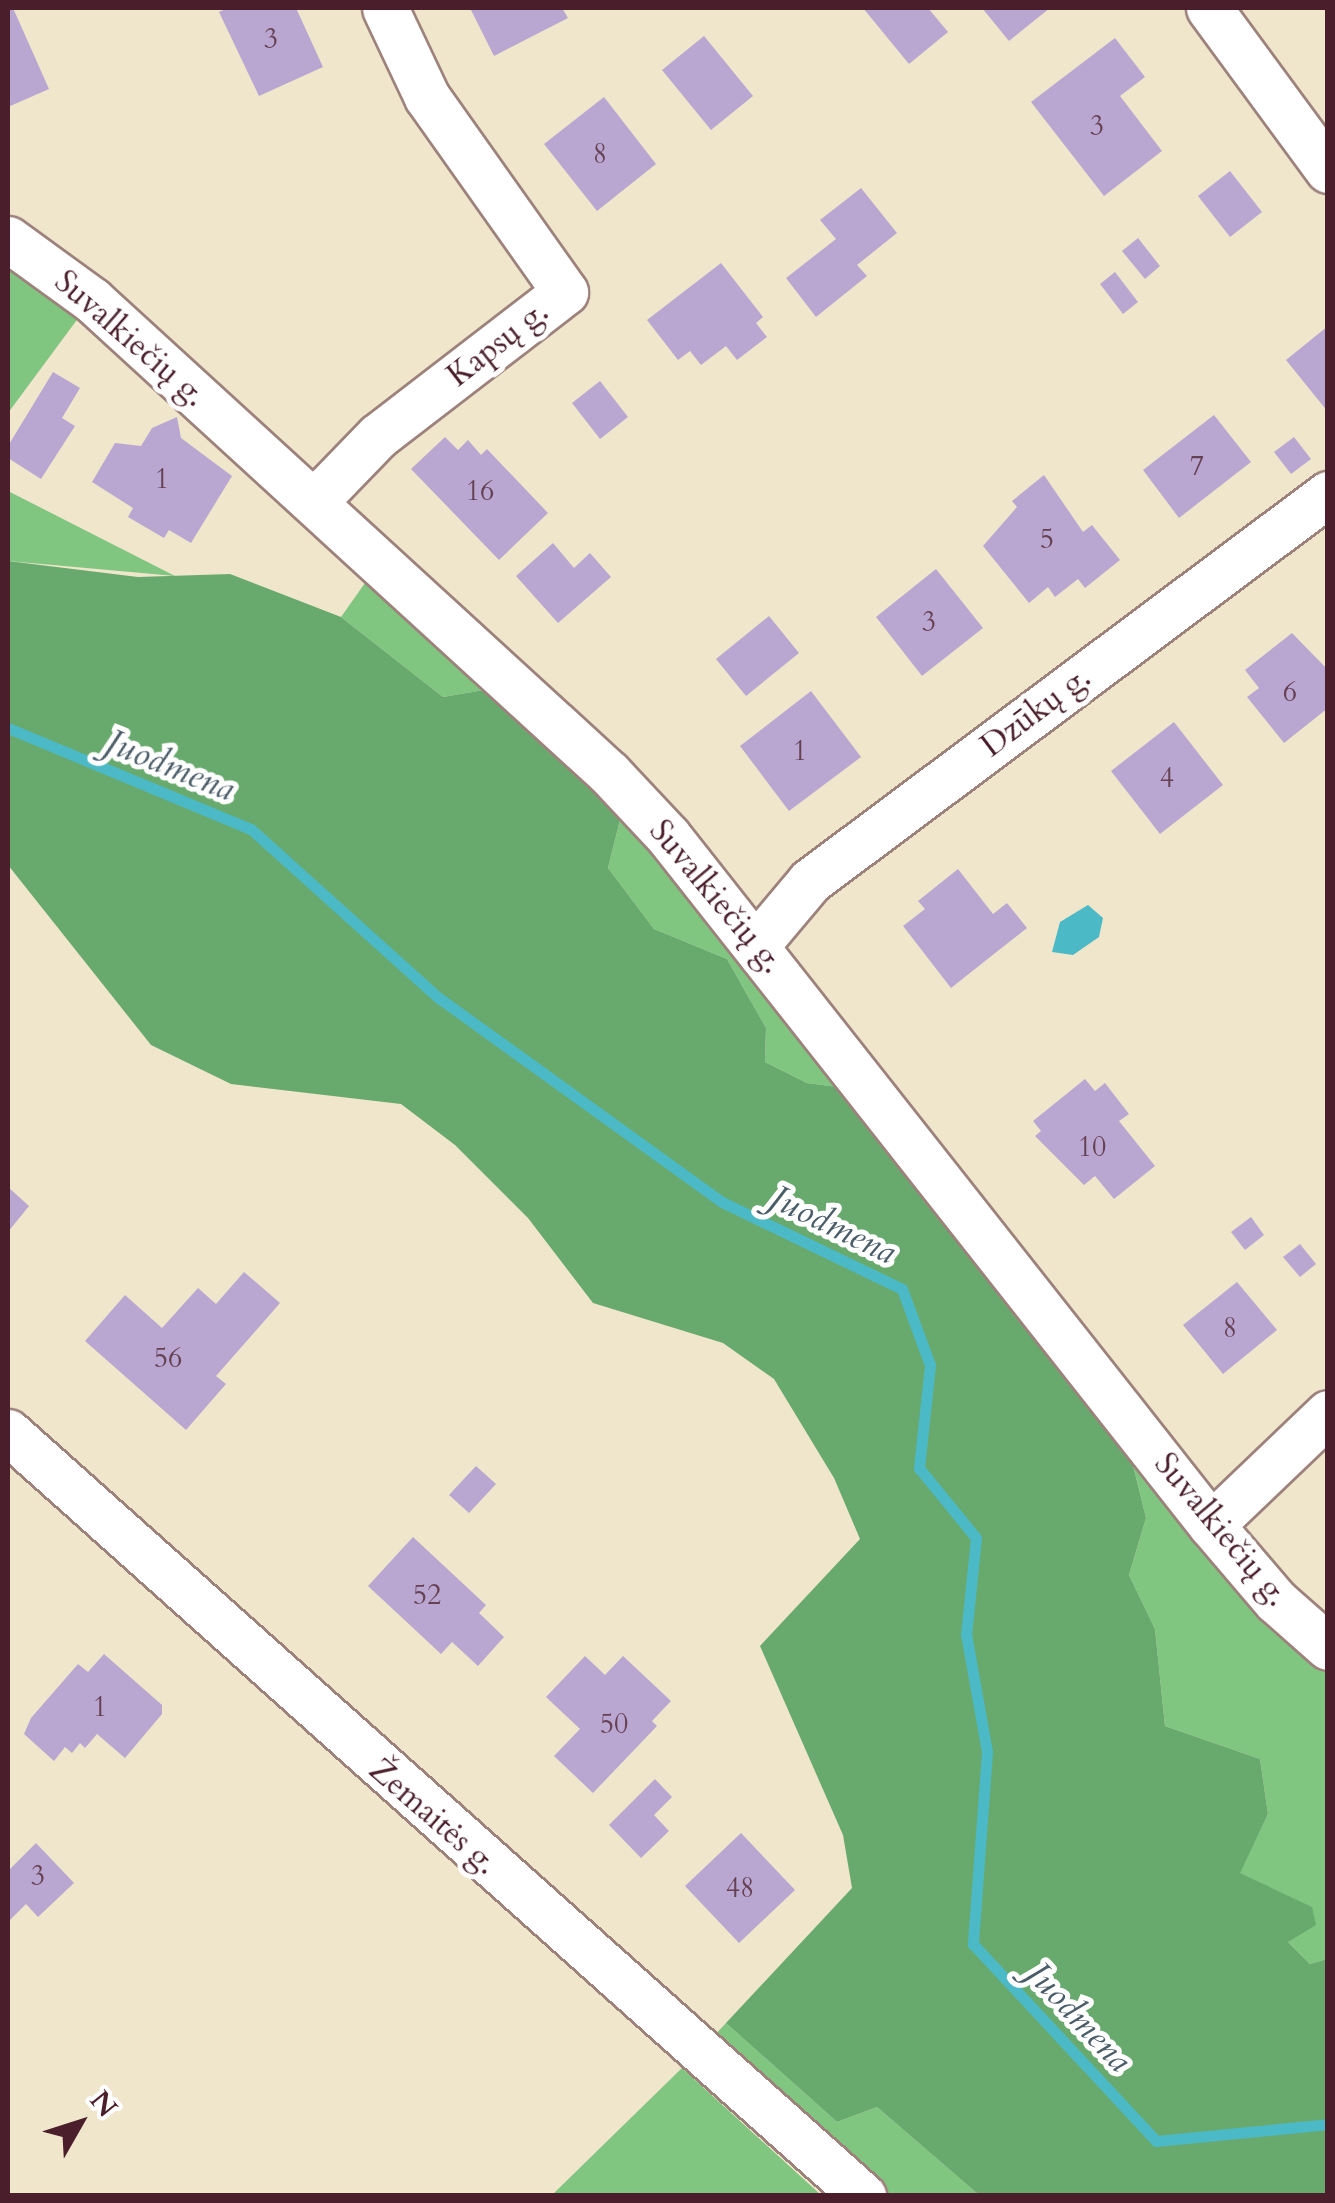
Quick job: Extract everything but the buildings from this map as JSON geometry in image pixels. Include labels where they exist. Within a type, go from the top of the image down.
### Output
[{"type":"street","name":"Kapsų g.","points":[[314,502],[378,436],[565,292],[427,97],[385,8]]},
{"type":"street","points":[[1209,8],[1328,170]]},
{"type":"street","name":"Suvalkiečių g.","points":[[8,239],[92,300],[609,774],[758,942],[1211,1525],[1276,1601],[1328,1647]]},
{"type":"street","name":"Dzūkų g.","points":[[758,942],[810,882],[1328,494]]},
{"type":"street","points":[[1211,1525],[1328,1413]]},
{"type":"street","name":"Žemaitės g.","points":[[8,1432],[863,2196]]},
{"type":"green space","points":[[8,267],[79,317],[8,413]]},
{"type":"green space","points":[[8,491],[175,576],[8,561]]},
{"type":"green space","points":[[8,561],[138,577],[230,574],[341,617],[443,697],[484,690],[622,812],[608,868],[654,929],[727,959],[766,1028],[765,1062],[807,1083],[853,1089],[1128,1445],[1146,1518],[1129,1575],[1155,1629],[1165,1726],[1260,1759],[1268,1814],[1240,1873],[1312,1907],[1316,1925],[1288,1942],[1310,1964],[1327,1959],[1327,2195],[979,2195],[877,2107],[837,2122],[726,2023],[852,1888],[843,1835],[760,1646],[860,1539],[834,1478],[774,1379],[723,1343],[593,1303],[528,1218],[455,1145],[401,1104],[231,1084],[151,1045],[8,865]]},
{"type":"green space","points":[[370,576],[484,690],[443,697],[341,617]]},
{"type":"green space","points":[[622,812],[853,1089],[807,1083],[765,1062],[766,1028],[727,959],[654,929],[608,868]]},
{"type":"green space","points":[[1128,1445],[1263,1617],[1327,1674],[1327,1959],[1310,1964],[1288,1942],[1311,1907],[1239,1873],[1268,1814],[1260,1759],[1165,1726],[1155,1629],[1129,1575],[1146,1518]]},
{"type":"green space","points":[[726,2023],[837,2122],[877,2107],[979,2195],[883,2195],[712,2038]]},
{"type":"green space","points":[[682,2068],[821,2195],[552,2195]]},
{"type":"water","points":[[1088,905],[1103,918],[1099,937],[1073,955],[1052,952],[1060,922]]},
{"type":"waterway","name":"Juodmena","points":[[8,728],[251,829],[439,998],[722,1202],[902,1289],[930,1365],[919,1468],[976,1538],[966,1634],[987,1752],[973,1944],[1156,2141],[1328,2124]]}]
